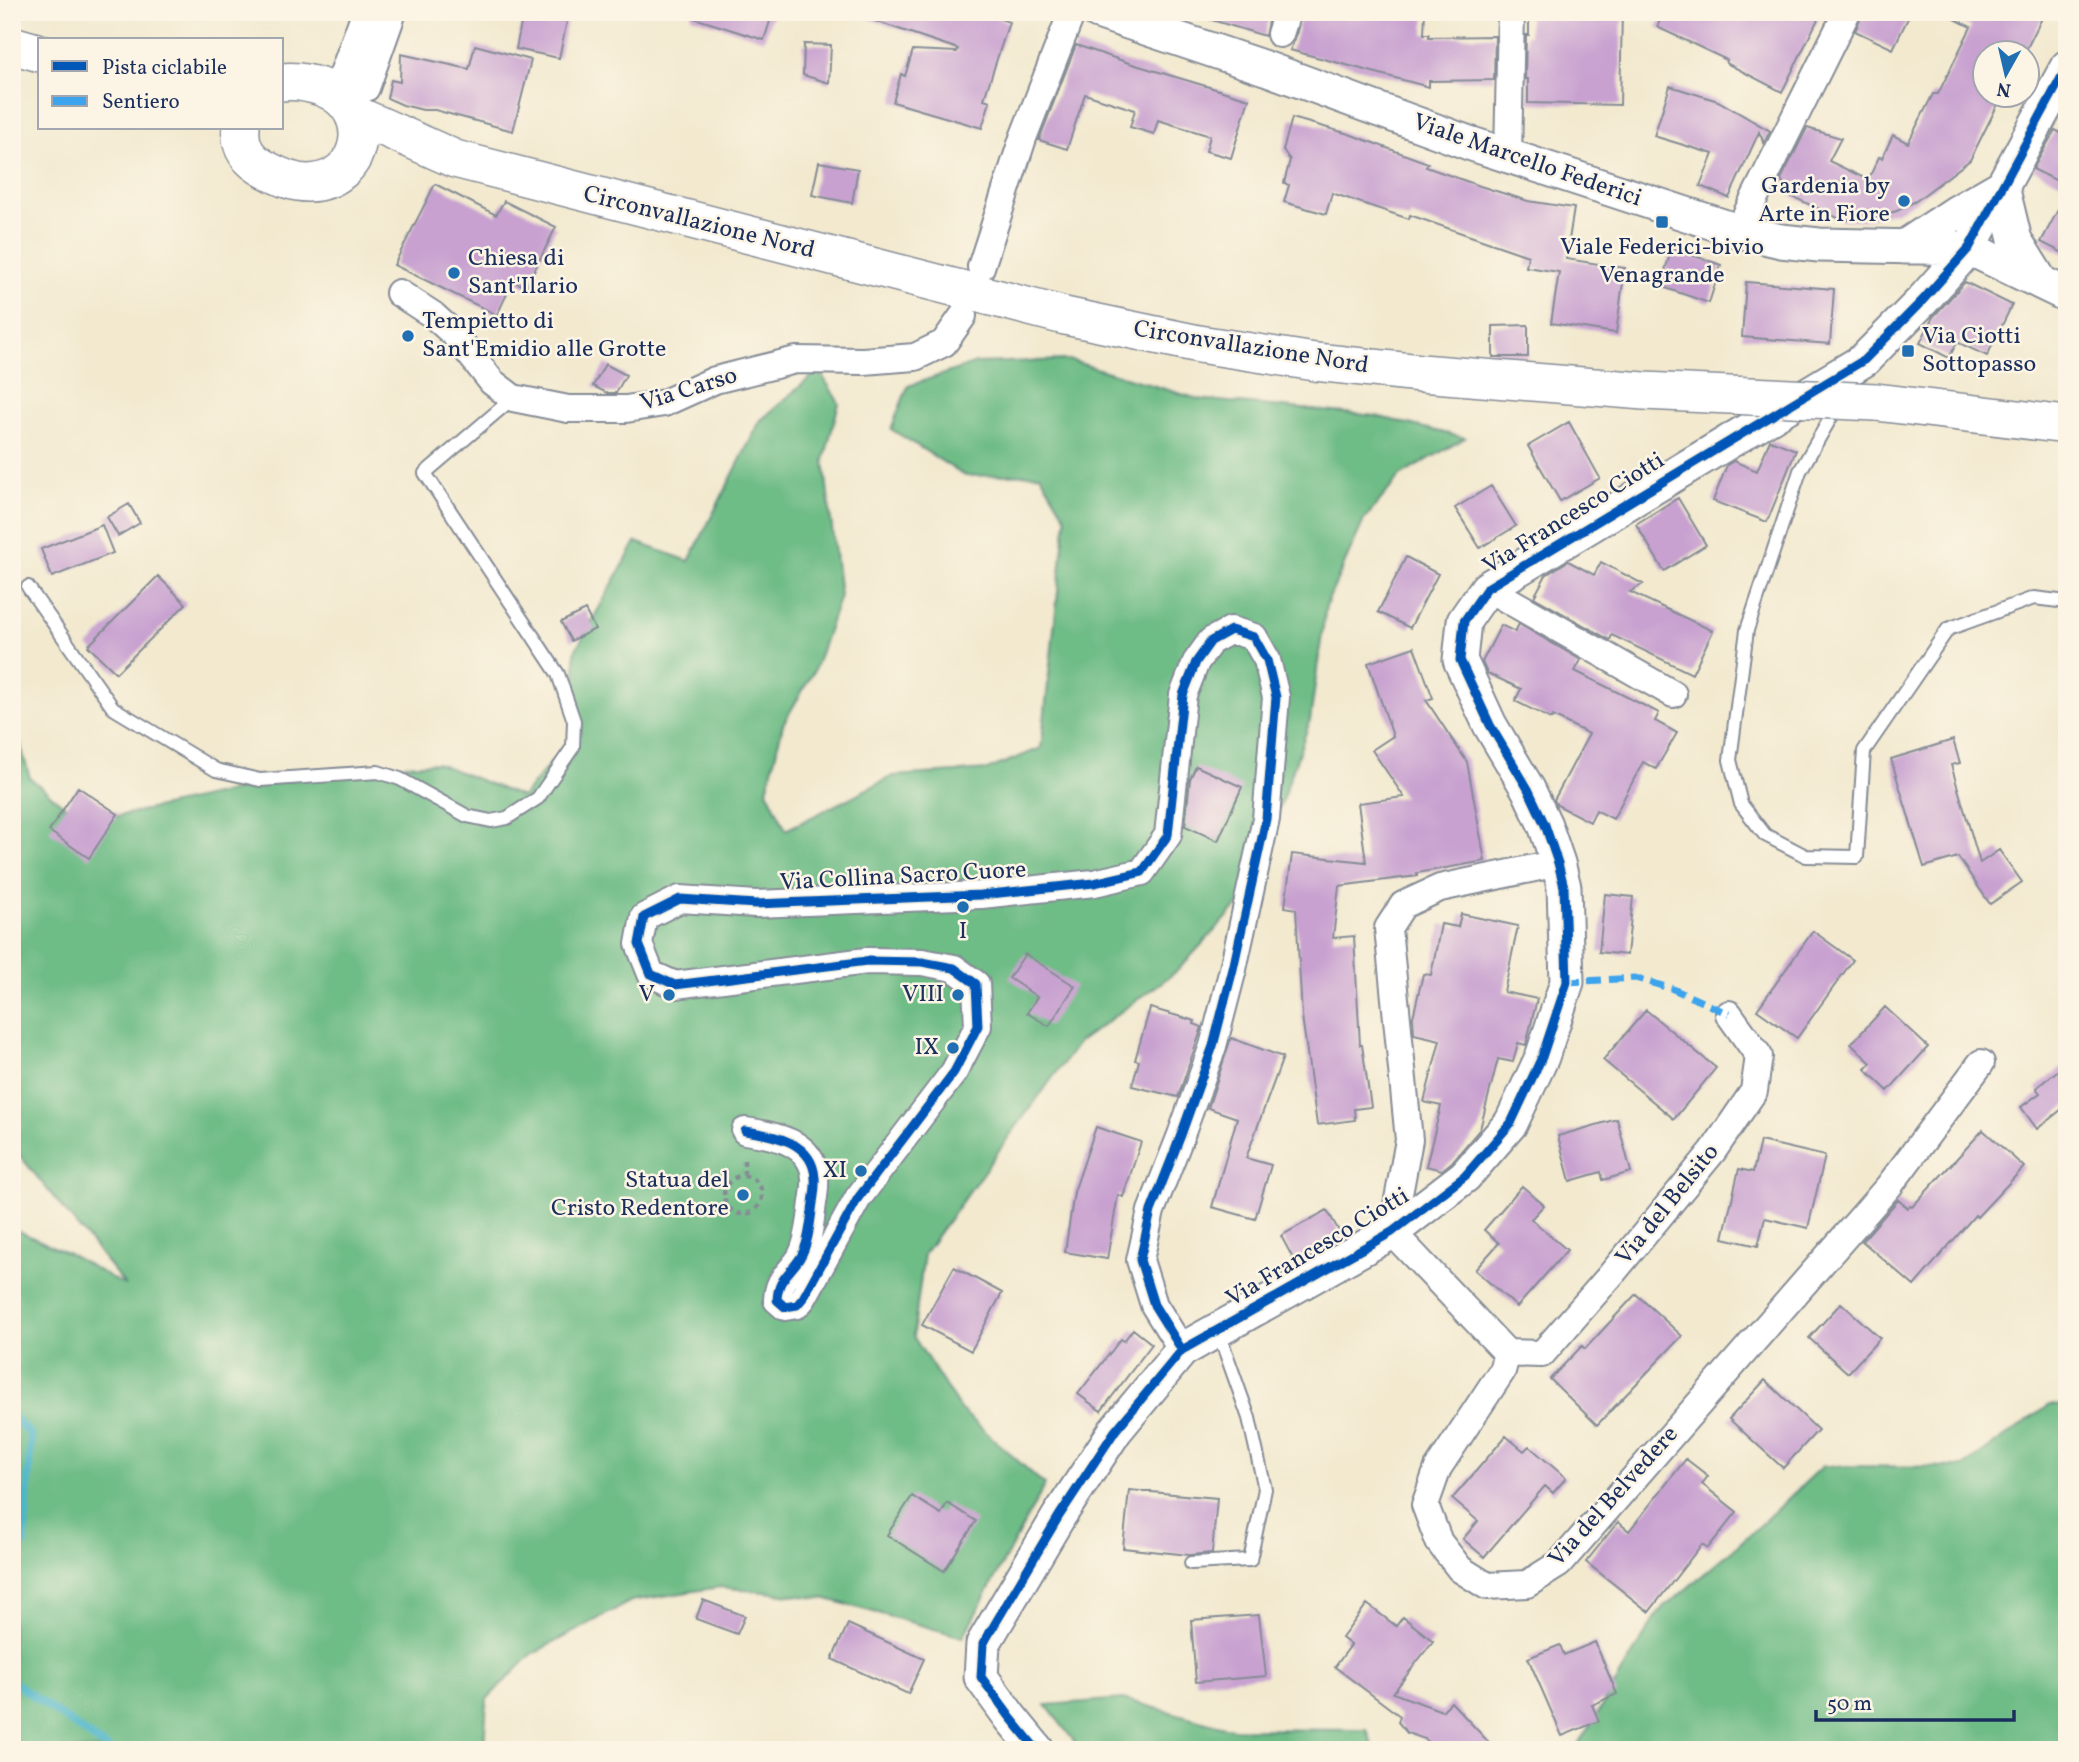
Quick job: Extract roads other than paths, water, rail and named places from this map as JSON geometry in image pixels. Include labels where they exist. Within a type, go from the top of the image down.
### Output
[{"type":"main road","points":[[12,46],[38,52]]},
{"type":"main road","name":"Circonvallazione Nord","points":[[284,82],[301,81],[345,97],[455,159]]},
{"type":"main road","points":[[238,130],[247,156],[262,168],[295,181],[321,181],[343,169],[359,141],[358,124],[345,97]]},
{"type":"main road","name":"Circonvallazione Nord","points":[[351,159],[398,156],[455,159],[1065,316],[1199,344],[1315,362],[1644,391],[1859,384],[2067,425]]},
{"type":"street","points":[[345,97],[345,78],[369,12]]},
{"type":"street","points":[[345,97],[393,12]]},
{"type":"street","points":[[981,267],[1023,138],[1072,12]]},
{"type":"street","name":"Viale Marcello Federici","points":[[1098,12],[1268,69],[1508,156],[1738,231],[1781,241],[1819,245],[1969,247]]},
{"type":"street","points":[[1508,156],[1511,12]]},
{"type":"street","points":[[1738,231],[1847,12]]},
{"type":"street","name":"Via Francesco Ciotti","points":[[1037,1750],[981,1677],[983,1644],[1059,1516],[1115,1431],[1182,1350],[1392,1232],[1465,1176],[1511,1123],[1542,1057],[1567,982],[1564,887],[1545,825],[1528,789],[1490,725],[1460,660],[1464,621],[1487,588],[1859,384],[1922,301],[1969,247],[2067,67]]},
{"type":"street","points":[[1904,247],[2002,186],[2015,240],[2054,288]]},
{"type":"street","points":[[1969,247],[2054,288]]},
{"type":"street","name":"Via Carso","points":[[399,293],[455,335],[492,382],[513,398],[568,409],[626,409],[664,403],[715,380],[796,360],[863,361],[915,357],[944,343],[963,316]]},
{"type":"street","points":[[1487,588],[1673,694]]},
{"type":"street","name":"Via Collina Sacro Cuore","points":[[745,1131],[772,1135],[797,1145],[808,1157],[815,1176],[807,1239],[800,1258],[778,1287],[778,1300],[785,1307],[796,1305],[803,1298],[858,1198],[954,1072],[978,1026],[976,984],[954,968],[922,962],[867,961],[676,985],[650,974],[639,944],[644,917],[680,899],[756,904],[981,895],[1094,883],[1142,872],[1168,835],[1183,695],[1196,662],[1211,642],[1231,630],[1254,637],[1267,660],[1276,697],[1266,819],[1233,970],[1213,1046],[1151,1211],[1140,1260],[1154,1305],[1182,1350]]},
{"type":"street","points":[[1507,1353],[1392,1232],[1409,1140],[1388,928],[1403,905],[1440,888],[1558,863]]},
{"type":"street","name":"Via del Belsito","points":[[1507,1353],[1542,1354],[1611,1276],[1713,1151],[1754,1091],[1759,1056],[1729,1014]]},
{"type":"street","name":"Via del Belvedere","points":[[1507,1353],[1502,1371],[1438,1468],[1425,1505],[1439,1542],[1460,1569],[1487,1586],[1527,1584],[1559,1564],[1889,1186],[1981,1063]]},
{"type":"lane","points":[[12,22],[15,12]]},
{"type":"lane","points":[[1859,384],[1800,471],[1747,629],[1730,760],[1741,804],[1765,835],[1806,856],[1857,857],[1864,751],[1948,629],[2034,598],[2067,602]]},
{"type":"lane","points":[[28,587],[113,708],[216,770],[260,780],[378,772],[400,779],[467,816],[491,821],[507,818],[538,798],[573,747],[574,721],[558,674],[425,473],[513,398]]},
{"type":"lane","points":[[1191,1563],[1250,1560],[1265,1489],[1249,1418],[1218,1331]]},
{"type":"waterway","points":[[12,1415],[31,1436],[24,1544],[12,1555]]},
{"type":"waterway","points":[[12,1681],[109,1750]]},
{"type":"place","name":"Gardenia by Arte in Fiore","points":[[1904,201]]},
{"type":"place","name":"Viale Federici-bivio Venagrande","points":[[1662,222]]},
{"type":"place","name":"Chiesa di Sant'Ilario","points":[[454,273]]},
{"type":"place","name":"Tempietto di Sant'Emidio alle Grotte","points":[[408,336]]},
{"type":"place","name":"Via Ciotti Sottopasso","points":[[1908,351]]},
{"type":"place","name":"I","points":[[963,907]]},
{"type":"place","name":"V","points":[[669,995]]},
{"type":"place","name":"VIII","points":[[958,995]]},
{"type":"place","name":"IX","points":[[953,1048]]},
{"type":"place","name":"XI","points":[[861,1171]]},
{"type":"place","name":"Statua del Cristo Redentore","points":[[743,1195]]}]
